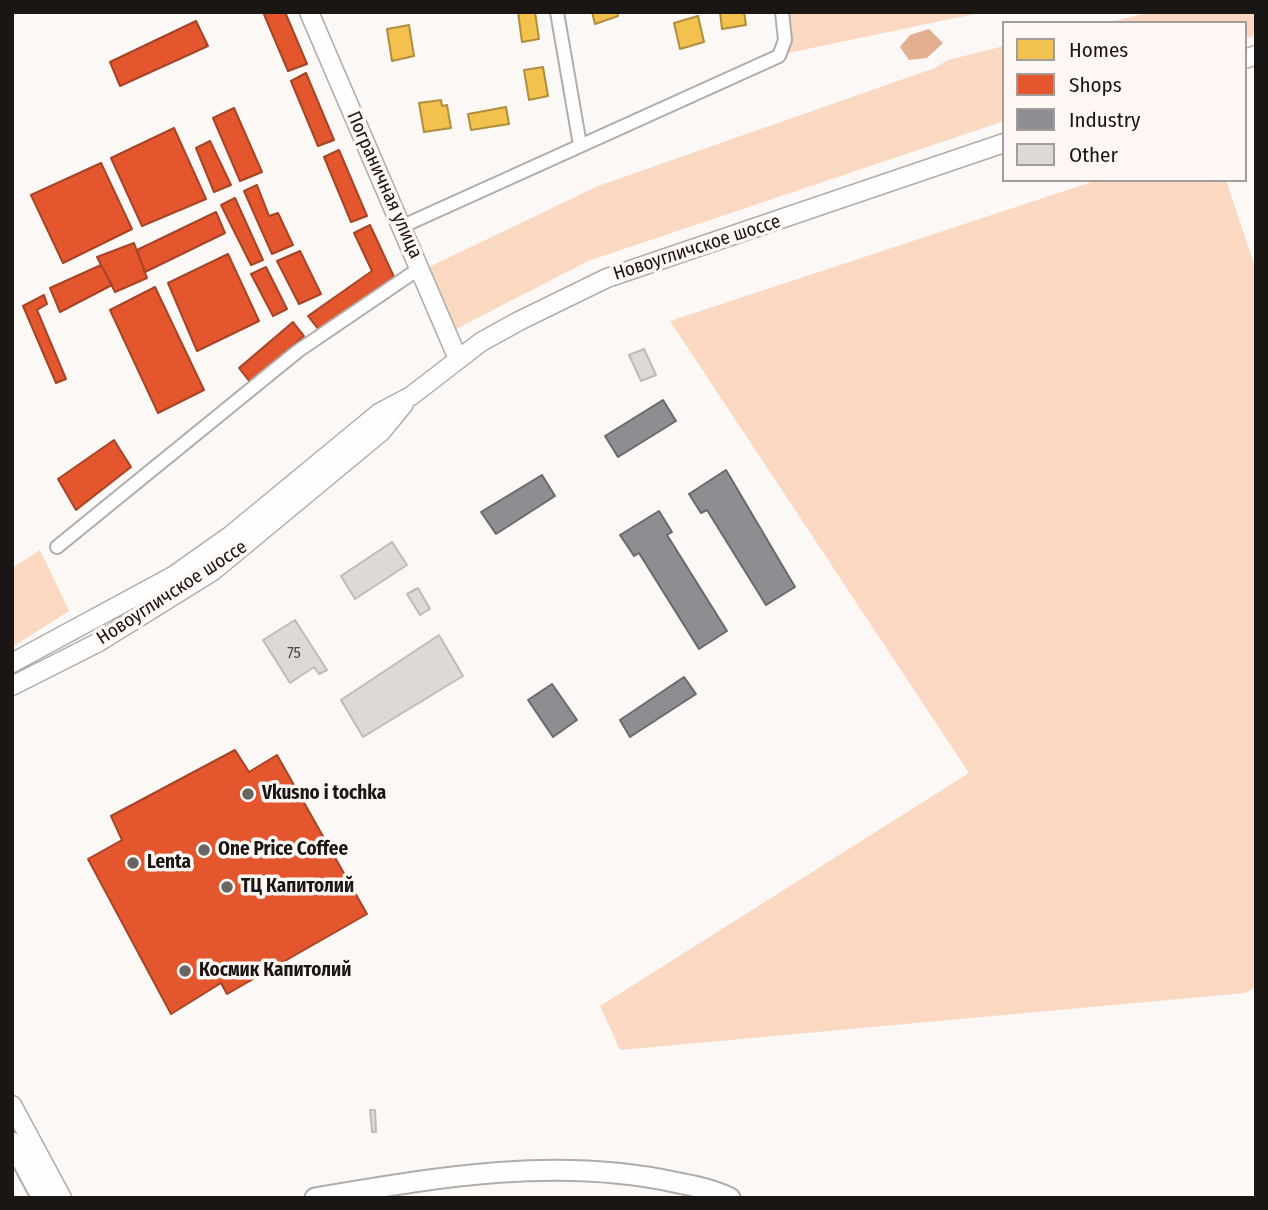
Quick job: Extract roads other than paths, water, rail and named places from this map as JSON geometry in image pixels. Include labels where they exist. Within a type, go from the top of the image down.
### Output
[{"type":"main road","name":"Пограничная улица","points":[[309,12],[458,359]]},
{"type":"main road","name":"Новоугличское шоссе","points":[[12,663],[173,576],[231,535],[379,413],[411,396],[458,359],[519,321],[597,282],[1002,144]]},
{"type":"main road","name":"Новоугличское шоссе","points":[[12,686],[97,643],[213,571],[381,432],[411,396]]},
{"type":"main road","points":[[12,1105],[62,1198]]},
{"type":"main road","points":[[12,1142],[41,1198]]},
{"type":"main road","points":[[315,1198],[446,1176],[542,1169],[644,1176],[717,1192],[730,1198]]},
{"type":"street","points":[[557,12],[580,145]]},
{"type":"street","points":[[403,226],[779,56],[785,40],[783,18]]},
{"type":"street","points":[[57,547],[298,351],[420,268]]},
{"type":"place","name":"Vkusno i tochka","points":[[248,794]]},
{"type":"place","name":"One Price Coffee","points":[[204,850]]},
{"type":"place","name":"Lenta","points":[[133,863]]},
{"type":"place","name":"ТЦ Капитолий","points":[[227,887]]},
{"type":"place","name":"Космик Капитолий","points":[[185,971]]}]
